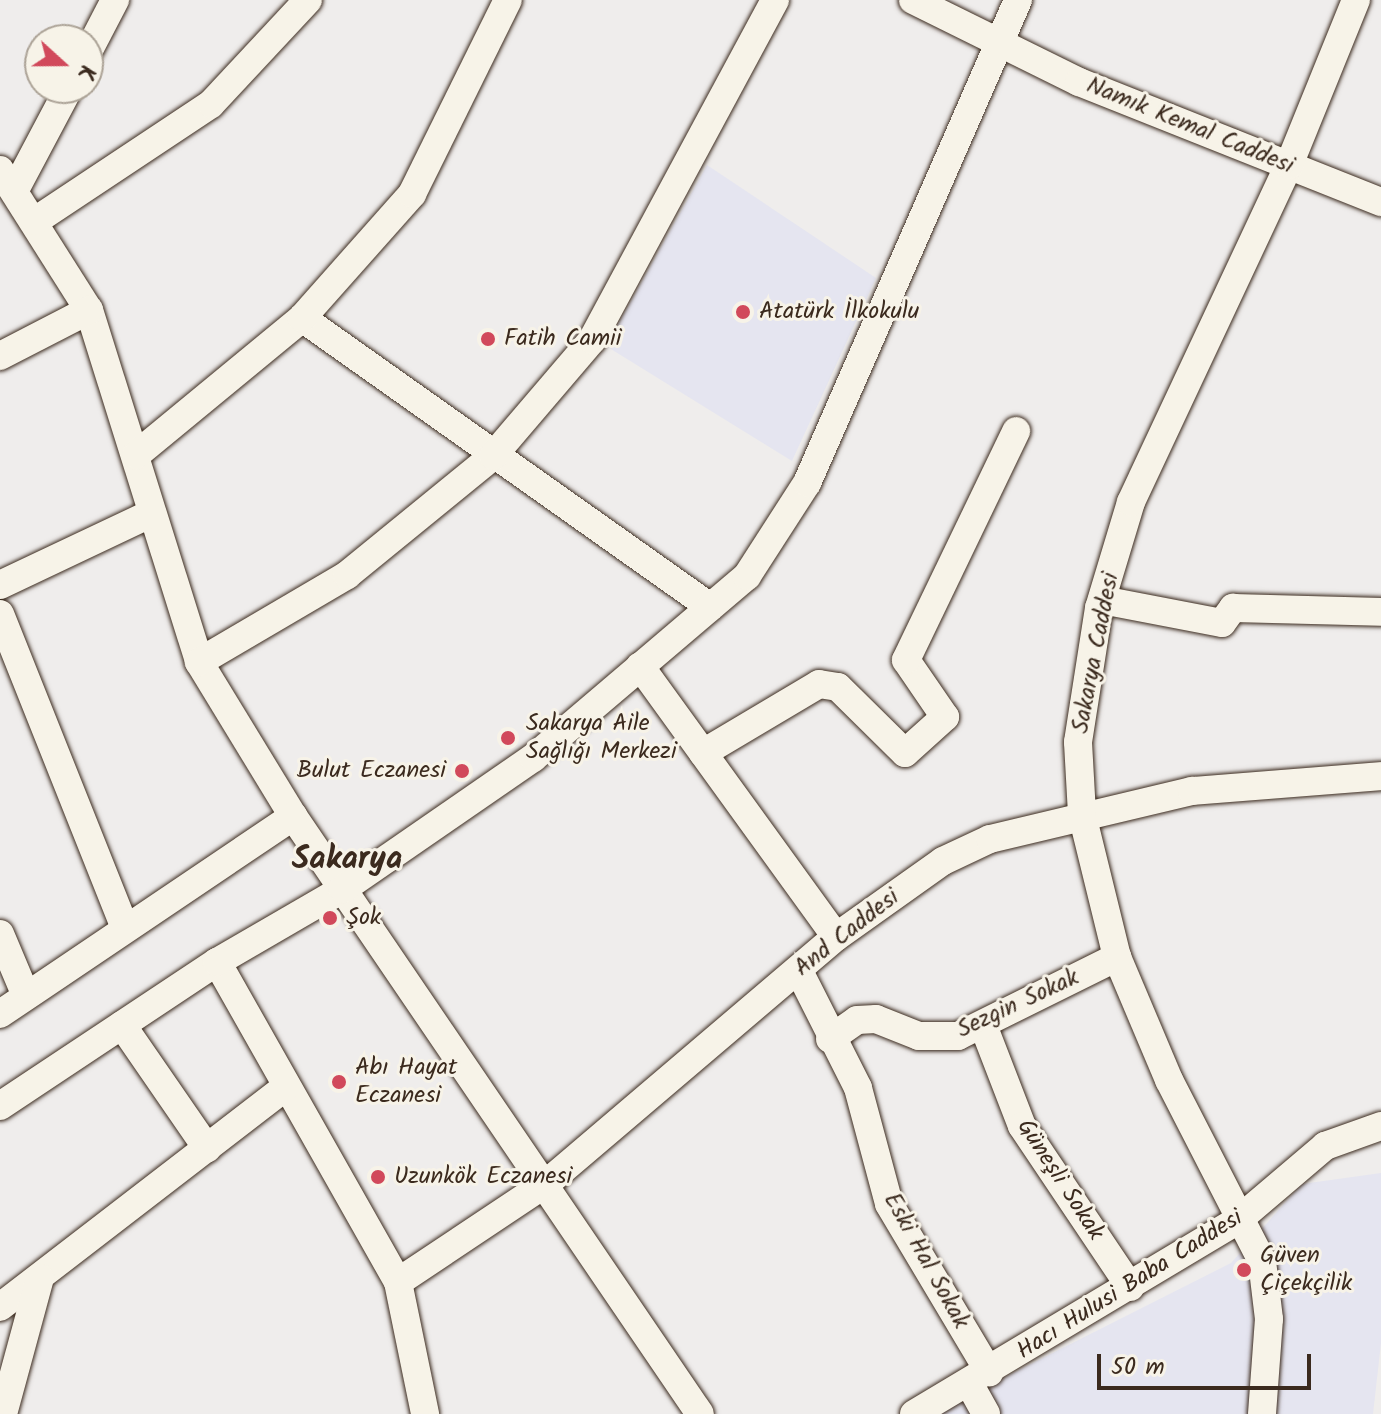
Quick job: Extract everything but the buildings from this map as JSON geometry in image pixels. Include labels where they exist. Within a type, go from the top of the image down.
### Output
[{"type":"street","points":[[103,24],[115,0]]},
{"type":"street","points":[[35,221],[211,104],[308,0]]},
{"type":"street","points":[[136,455],[302,318],[412,194],[508,0]]},
{"type":"street","points":[[199,662],[347,575],[493,456],[592,340],[775,0]]},
{"type":"street","name":"Namık Kemal Caddesi","points":[[913,0],[987,31],[999,48],[1381,202]]},
{"type":"street","points":[[0,1106],[217,962],[343,889],[533,758],[747,576],[807,483],[1018,0]]},
{"type":"street","name":"Sakarya Caddesi","points":[[1262,1414],[1269,1319],[1262,1261],[1237,1221],[1117,957],[1082,814],[1078,742],[1102,600],[1131,502],[1289,165],[1356,0]]},
{"type":"street","points":[[58,104],[8,179],[89,310],[199,662],[293,816],[548,1182],[700,1414]]},
{"type":"street","points":[[0,356],[89,310]]},
{"type":"street","points":[[302,318],[710,607]]},
{"type":"street","points":[[703,753],[819,684],[838,687],[905,753],[945,717],[906,660],[1016,431]]},
{"type":"street","points":[[0,585],[152,513]]},
{"type":"street","points":[[1102,600],[1222,623],[1233,608],[1381,612]]},
{"type":"street","points":[[0,614],[125,928]]},
{"type":"street","points":[[640,666],[836,937]]},
{"type":"street","name":"And Caddesi","points":[[398,1282],[548,1182],[836,937],[943,861],[990,839],[1082,814],[1192,791],[1381,776]]},
{"type":"street","points":[[0,1014],[293,816]]},
{"type":"street","points":[[0,934],[26,996]]},
{"type":"street","name":"Sezgin Sokak","points":[[830,1039],[857,1020],[890,1022],[919,1036],[958,1036],[1117,957]]},
{"type":"street","points":[[217,962],[398,1282],[425,1414]]},
{"type":"street","name":"Eski Hal Sokak","points":[[799,971],[830,1039],[858,1088],[889,1204],[979,1378],[986,1414]]},
{"type":"street","points":[[122,1025],[207,1148]]},
{"type":"street","name":"Güneşli Sokak","points":[[983,1025],[1022,1126],[1130,1287]]},
{"type":"street","points":[[0,1307],[286,1087]]},
{"type":"street","name":"Hacı Hulusi Baba Caddesi","points":[[914,1414],[979,1378],[1237,1221],[1325,1146],[1381,1126]]},
{"type":"street","points":[[3,1414],[40,1278]]},
{"type":"shaded area","name":"Atatürk İlkokulu","points":[[707,165],[876,278],[792,461],[606,346]]},
{"type":"shaded area","points":[[1381,1173],[1381,1343],[1373,1414],[932,1414],[1231,1263],[1302,1184]]},
{"type":"place","name":"Atatürk İlkokulu","points":[[743,312]]},
{"type":"place","name":"Fatih Camii","points":[[488,339]]},
{"type":"place","name":"Sakarya Aile Sağlığı Merkezi","points":[[508,738]]},
{"type":"place","name":"Bulut Eczanesi","points":[[462,771]]},
{"type":"place","name":"Şok","points":[[330,918]]},
{"type":"place","name":"Abı Hayat Eczanesi","points":[[339,1082]]},
{"type":"place","name":"Uzunkök Eczanesi","points":[[378,1177]]},
{"type":"place","name":"Güven Çiçekçilik","points":[[1244,1270]]},
{"type":"district","name":"Sakarya","points":[[347,860]]}]
